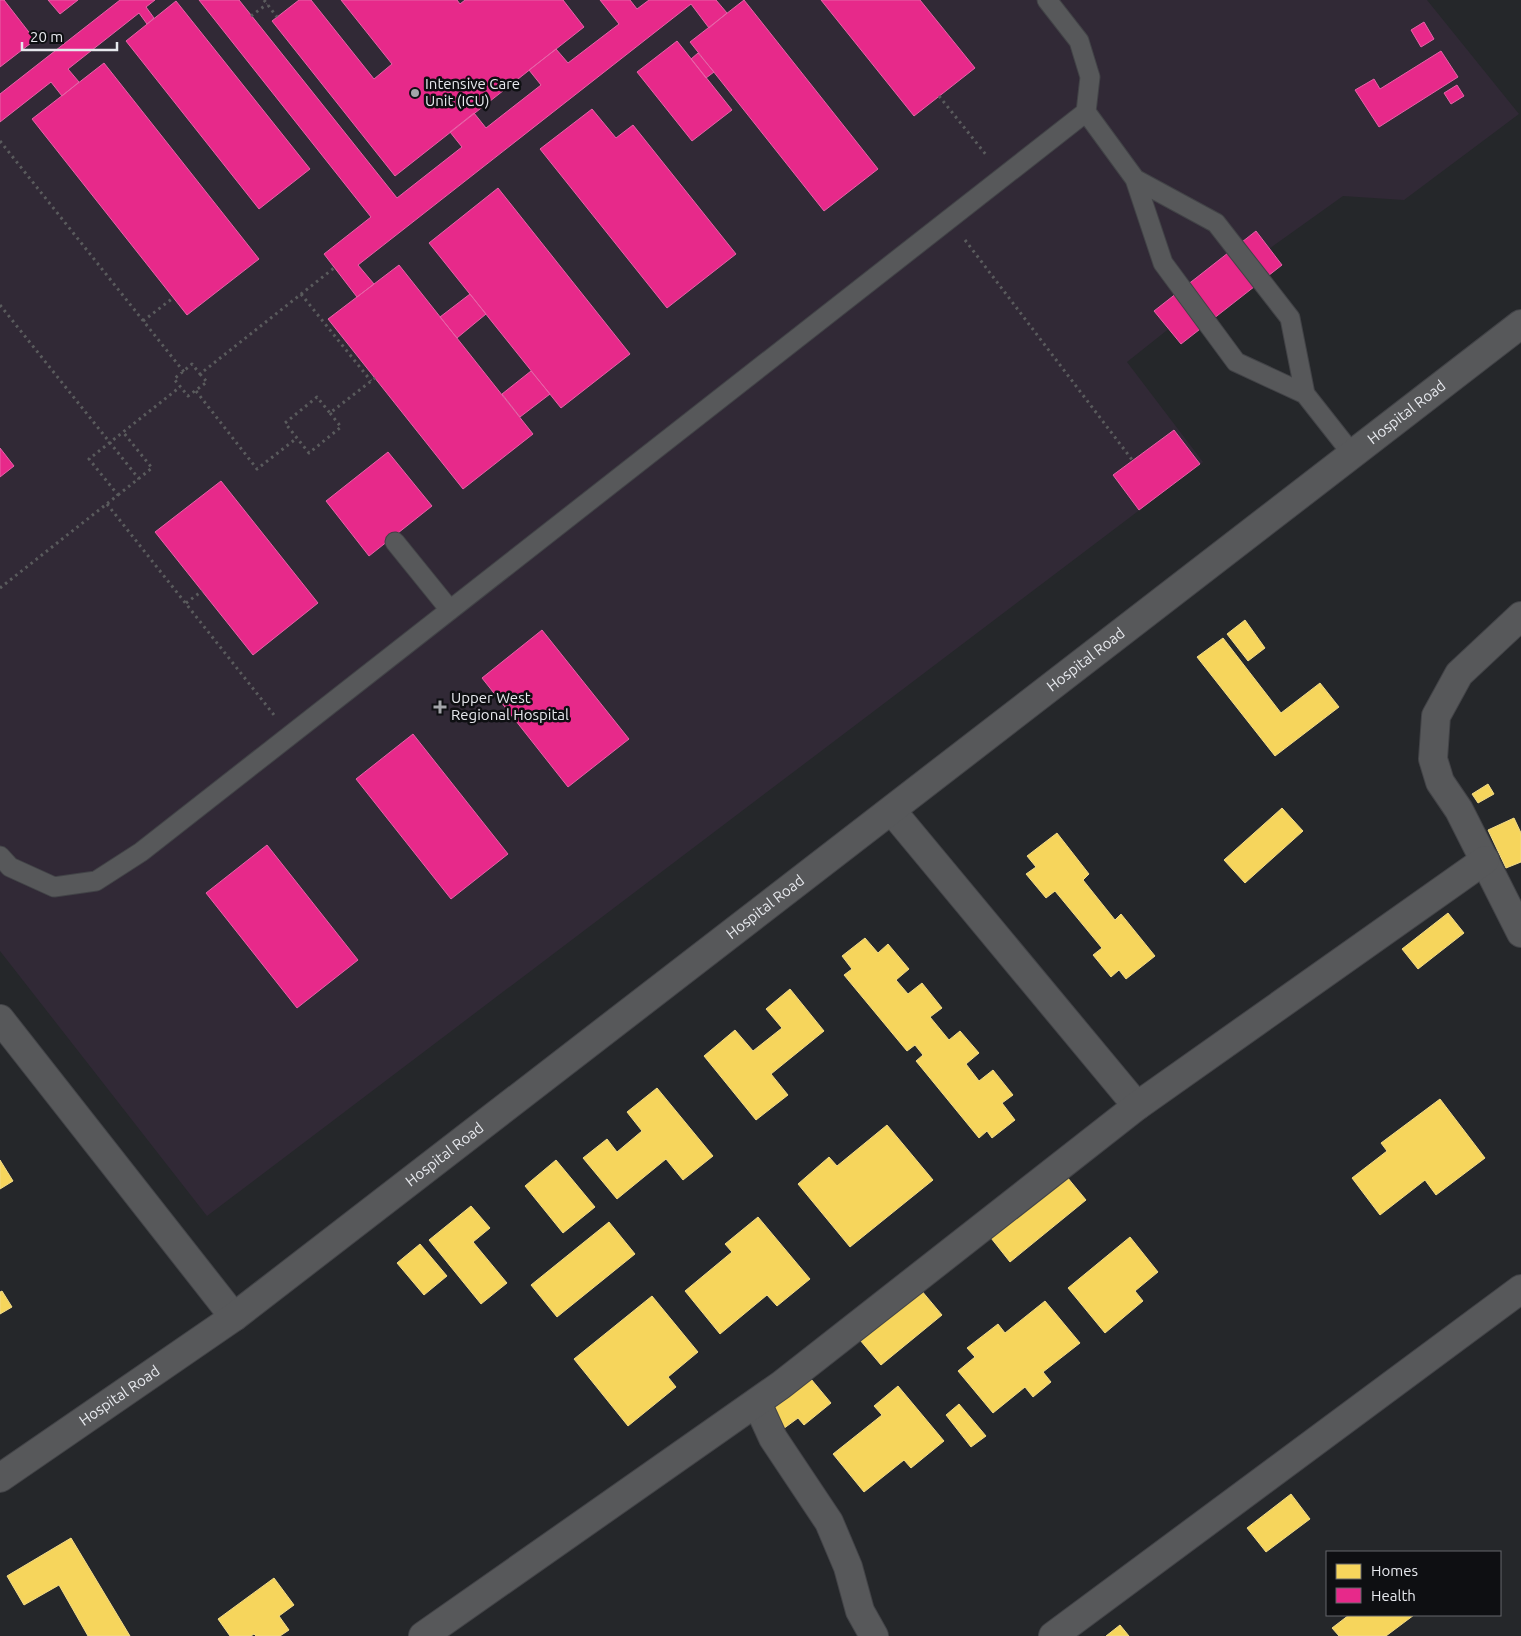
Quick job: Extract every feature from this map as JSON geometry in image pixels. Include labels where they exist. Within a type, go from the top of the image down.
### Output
[{"type":"street","name":"Hospital Road","points":[[0,1478],[234,1317],[1521,324]]},
{"type":"street","points":[[1521,616],[1459,674],[1436,716],[1433,759],[1438,774],[1485,860],[1521,933]]},
{"type":"street","points":[[892,810],[1137,1106]]},
{"type":"street","points":[[423,1636],[757,1403],[1137,1106],[1485,860]]},
{"type":"street","points":[[0,1019],[234,1317]]},
{"type":"street","points":[[1053,1636],[1521,1289]]},
{"type":"street","points":[[757,1403],[773,1438],[829,1522],[848,1567],[860,1611],[874,1636]]},
{"type":"lane","points":[[1047,0],[1079,41],[1090,77],[1086,112],[1135,179],[1163,263],[1236,362],[1305,394],[1353,455]]},
{"type":"lane","points":[[0,856],[10,867],[54,887],[96,881],[141,852],[1086,112]]},
{"type":"lane","points":[[1135,179],[1216,222],[1290,318],[1305,394]]},
{"type":"lane","points":[[395,542],[450,610]]},
{"type":"path","points":[[264,0],[277,17]]},
{"type":"path","points":[[252,16],[267,4]]},
{"type":"path","points":[[939,96],[1004,177]]},
{"type":"path","points":[[0,141],[184,372]]},
{"type":"path","points":[[950,219],[1133,461]]},
{"type":"path","points":[[200,374],[334,268]]},
{"type":"path","points":[[301,294],[370,381]]},
{"type":"path","points":[[143,321],[173,298]]},
{"type":"path","points":[[0,304],[139,479]]},
{"type":"path","points":[[192,364],[200,374],[207,382],[188,396],[174,379],[192,364]]},
{"type":"path","points":[[330,413],[375,378]]},
{"type":"path","points":[[118,495],[89,459],[180,387]]},
{"type":"path","points":[[196,391],[257,469],[297,438]]},
{"type":"path","points":[[317,398],[330,413],[341,428],[309,453],[285,423],[317,398]]},
{"type":"path","points":[[0,588],[152,468],[123,432]]},
{"type":"path","points":[[107,504],[291,735]]},
{"type":"path","points":[[186,604],[202,591]]},
{"type":"shaded area","name":"Upper West Regional Hospital","points":[[0,0],[1427,0],[1519,114],[1404,200],[1343,196],[1273,246],[1127,362],[1203,462],[207,1216],[0,951]]},
{"type":"building: Homes","points":[[1245,620],[1265,648],[1248,661],[1227,634]]},
{"type":"building: Homes","points":[[1223,638],[1281,713],[1320,683],[1339,707],[1275,756],[1197,657]]},
{"type":"building: Homes","points":[[1488,784],[1494,794],[1478,803],[1472,794]]},
{"type":"building: Homes","points":[[1282,808],[1303,831],[1245,883],[1224,860]]},
{"type":"building: Homes","points":[[1514,818],[1521,833],[1521,862],[1506,868],[1488,830]]},
{"type":"building: Homes","points":[[1057,833],[1089,874],[1083,880],[1115,920],[1121,914],[1155,956],[1126,979],[1119,970],[1111,977],[1093,955],[1102,948],[1055,891],[1046,898],[1026,874],[1036,867],[1027,856]]},
{"type":"building: Homes","points":[[1448,913],[1464,933],[1418,969],[1402,949]]},
{"type":"building: Homes","points":[[865,938],[878,953],[888,944],[909,969],[896,980],[908,994],[922,983],[942,1008],[930,1017],[949,1040],[960,1031],[979,1053],[966,1064],[979,1081],[993,1070],[1013,1095],[1002,1103],[1015,1120],[992,1138],[987,1131],[979,1138],[916,1061],[923,1055],[915,1045],[907,1051],[844,975],[852,969],[842,956]]},
{"type":"building: Homes","points":[[790,989],[824,1031],[771,1074],[788,1095],[756,1120],[704,1056],[735,1030],[753,1051],[782,1028],[766,1009]]},
{"type":"building: Homes","points":[[657,1088],[713,1156],[683,1180],[666,1159],[617,1199],[583,1158],[607,1139],[617,1152],[642,1131],[627,1112]]},
{"type":"building: Homes","points":[[1440,1099],[1485,1158],[1436,1195],[1425,1180],[1380,1215],[1352,1178],[1387,1151],[1381,1143]]},
{"type":"building: Homes","points":[[887,1125],[933,1180],[850,1247],[798,1184],[829,1157],[837,1166]]},
{"type":"building: Homes","points":[[0,1160],[13,1181],[0,1189]]},
{"type":"building: Homes","points":[[556,1160],[595,1207],[563,1233],[525,1186]]},
{"type":"building: Homes","points":[[1067,1177],[1086,1200],[1010,1262],[991,1238]]},
{"type":"building: Homes","points":[[471,1206],[490,1228],[473,1242],[507,1283],[481,1304],[429,1240]]},
{"type":"building: Homes","points":[[758,1217],[810,1279],[777,1306],[767,1295],[720,1334],[685,1291],[732,1252],[725,1244]]},
{"type":"building: Homes","points":[[609,1222],[635,1254],[557,1317],[531,1285]]},
{"type":"building: Homes","points":[[1130,1237],[1158,1272],[1135,1291],[1143,1301],[1105,1333],[1068,1288]]},
{"type":"building: Homes","points":[[420,1244],[447,1276],[424,1295],[397,1263]]},
{"type":"building: Homes","points":[[921,1290],[942,1315],[881,1365],[860,1340]]},
{"type":"building: Homes","points":[[2,1291],[12,1307],[0,1314],[0,1292]]},
{"type":"building: Homes","points":[[652,1296],[698,1352],[668,1377],[676,1387],[628,1426],[574,1359]]},
{"type":"building: Homes","points":[[1045,1301],[1080,1343],[1043,1372],[1051,1382],[1033,1397],[1025,1387],[993,1413],[958,1371],[975,1357],[967,1348],[998,1324],[1005,1333]]},
{"type":"building: Homes","points":[[811,1379],[831,1403],[804,1425],[798,1418],[783,1429],[769,1412]]},
{"type":"building: Homes","points":[[898,1386],[944,1441],[911,1468],[904,1460],[864,1492],[833,1454],[882,1415],[874,1406]]},
{"type":"building: Homes","points":[[959,1404],[986,1436],[971,1447],[946,1415]]},
{"type":"building: Homes","points":[[1291,1494],[1310,1519],[1266,1552],[1247,1528]]},
{"type":"building: Homes","points":[[71,1538],[130,1636],[88,1636],[59,1585],[24,1605],[7,1576]]},
{"type":"building: Homes","points":[[274,1578],[294,1605],[279,1616],[289,1630],[280,1636],[256,1636],[254,1634],[251,1636],[230,1636],[218,1619]]},
{"type":"building: Homes","points":[[1348,1616],[1413,1616],[1386,1636],[1339,1636],[1332,1628]]},
{"type":"building: Homes","points":[[1120,1625],[1129,1636],[1106,1636]]},
{"type":"building: Health","points":[[0,0],[4,0],[35,40],[0,67]]},
{"type":"building: Health","points":[[48,0],[78,0],[60,14]]},
{"type":"building: Health","points":[[120,0],[155,0],[146,7],[154,18],[147,24],[139,13],[68,69],[79,82],[62,96],[51,82],[0,122],[0,94]]},
{"type":"building: Health","points":[[199,0],[239,0],[397,198],[462,147],[450,132],[474,113],[486,128],[541,85],[529,70],[556,49],[568,63],[619,24],[600,0],[630,0],[637,9],[649,0],[716,0],[727,13],[709,28],[691,4],[358,265],[374,284],[357,297],[324,254],[371,217]]},
{"type":"building: Health","name":"Intensive Care Unit (ICU)","points":[[299,0],[311,0],[374,79],[392,64],[341,0],[457,0],[460,4],[465,0],[563,0],[584,27],[395,176],[272,21]]},
{"type":"building: Health","points":[[744,0],[878,169],[824,211],[690,42]]},
{"type":"building: Health","points":[[821,0],[920,0],[975,68],[914,116]]},
{"type":"building: Health","points":[[176,1],[310,169],[259,209],[126,41]]},
{"type":"building: Health","points":[[1424,22],[1434,39],[1421,47],[1411,30]]},
{"type":"building: Health","points":[[677,41],[732,110],[692,141],[637,72]]},
{"type":"building: Health","points":[[1441,51],[1458,77],[1379,127],[1355,90],[1374,79],[1380,89]]},
{"type":"building: Health","points":[[698,53],[714,72],[706,78],[691,59]]},
{"type":"building: Health","points":[[104,63],[259,259],[187,315],[32,119]]},
{"type":"building: Health","points":[[1457,85],[1464,96],[1451,104],[1444,93]]},
{"type":"building: Health","points":[[592,109],[616,138],[633,125],[736,254],[667,308],[540,149]]},
{"type":"building: Health","points":[[498,188],[630,354],[561,408],[429,243]]},
{"type":"building: Health","points":[[1256,231],[1282,265],[1181,344],[1154,311]]},
{"type":"building: Health","points":[[399,265],[533,434],[463,489],[328,319]]},
{"type":"building: Health","points":[[470,294],[486,314],[457,338],[440,317]]},
{"type":"building: Health","points":[[531,371],[550,394],[520,417],[502,394]]},
{"type":"building: Health","points":[[1174,430],[1200,464],[1139,510],[1113,475]]},
{"type":"building: Health","points":[[0,448],[14,466],[0,477]]},
{"type":"building: Health","points":[[388,452],[432,506],[369,556],[326,501]]},
{"type":"building: Health","points":[[221,481],[318,603],[253,655],[155,532]]},
{"type":"building: Health","points":[[542,630],[629,739],[568,787],[482,678]]},
{"type":"building: Health","points":[[413,734],[508,854],[451,899],[356,779]]},
{"type":"building: Health","points":[[267,845],[358,960],[297,1008],[206,893]]},
{"type":"place","name":"Intensive Care Unit (ICU)","points":[[415,93]]},
{"type":"place","name":"Upper West Regional Hospital","points":[[440,707]]}]
